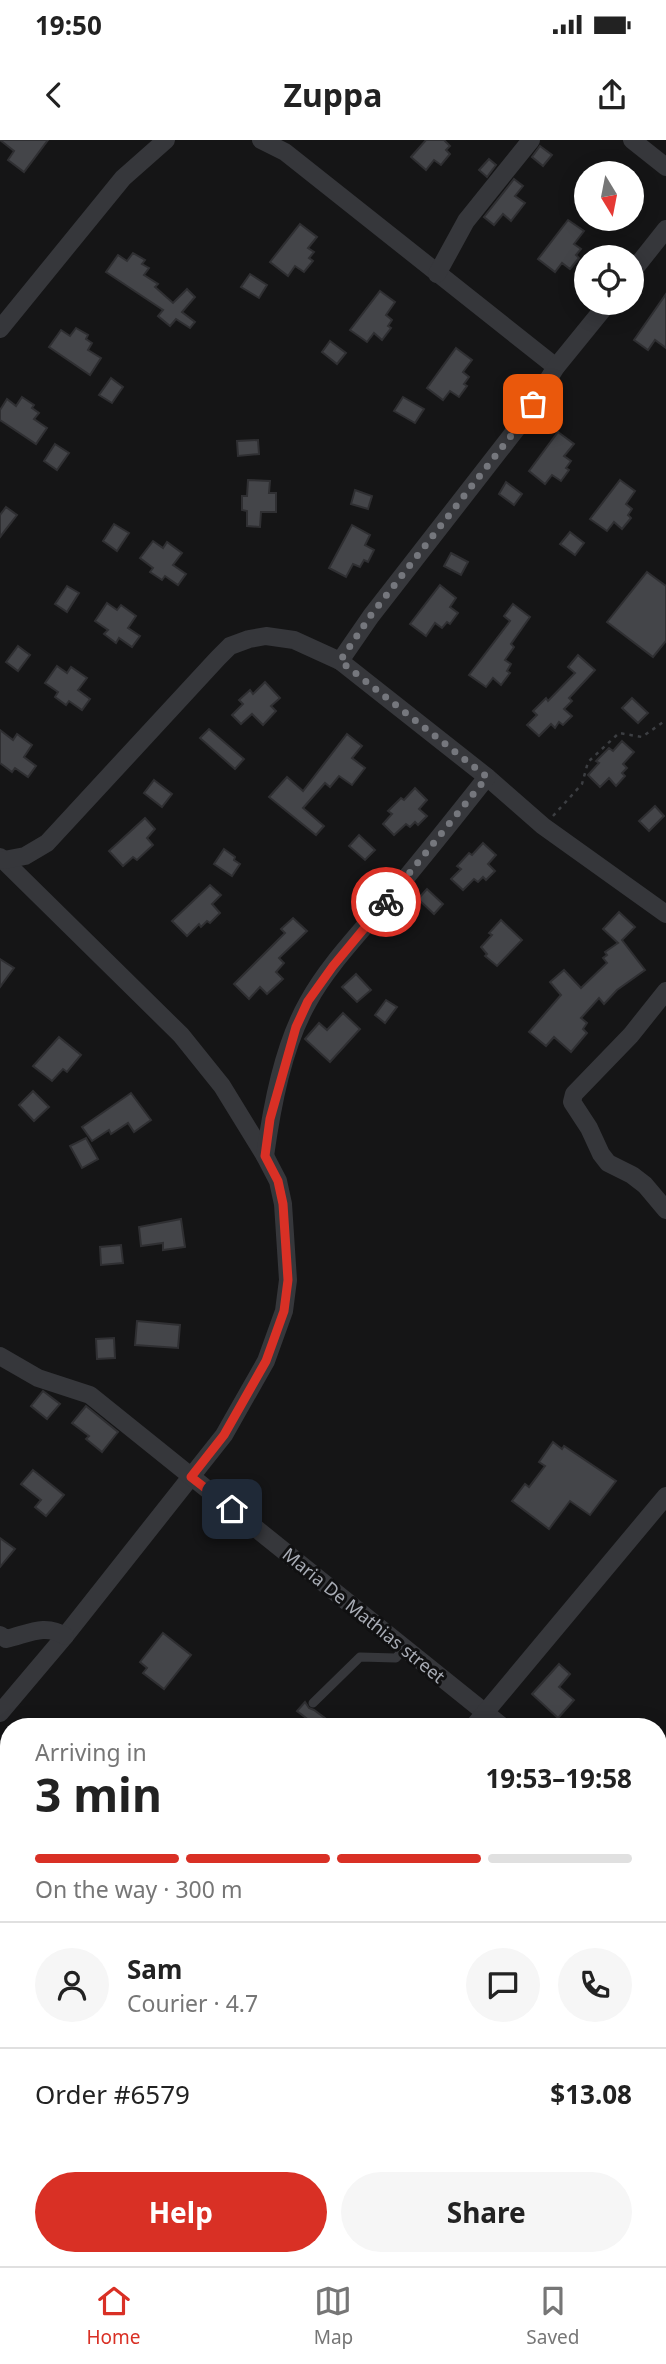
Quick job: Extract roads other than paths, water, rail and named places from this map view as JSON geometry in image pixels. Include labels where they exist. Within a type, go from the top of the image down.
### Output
[{"type":"street","points":[[0,329],[123,178],[166,140]]},
{"type":"street","points":[[261,140],[285,152],[556,368]]},
{"type":"street","points":[[437,274],[466,221],[531,140]]},
{"type":"street","points":[[632,140],[666,167]]},
{"type":"street","points":[[644,257],[666,229]]},
{"type":"street","points":[[340,661],[371,615],[521,423],[556,368],[598,315]]},
{"type":"street","points":[[2,858],[25,856],[47,843],[230,646],[266,636],[294,640],[340,661],[487,777],[543,826],[666,914]]},
{"type":"street","points":[[265,1156],[270,1119],[281,1076],[296,1027],[308,1001],[333,966],[487,777]]},
{"type":"street","points":[[0,1713],[65,1636],[224,1435],[266,1361],[284,1311],[288,1280],[283,1204],[278,1181],[222,1086],[181,1035],[2,858]]},
{"type":"street","points":[[666,991],[632,1035],[574,1094],[572,1102],[608,1163],[645,1185],[666,1210]]},
{"type":"street","name":"Maria De Mathias street","points":[[0,1356],[38,1378],[90,1395],[491,1718]]},
{"type":"street","points":[[481,1718],[666,1496]]},
{"type":"street","points":[[0,1635],[6,1639],[44,1628],[55,1629],[65,1636]]},
{"type":"lane","points":[[313,1703],[360,1657],[396,1658],[405,1647]]}]
